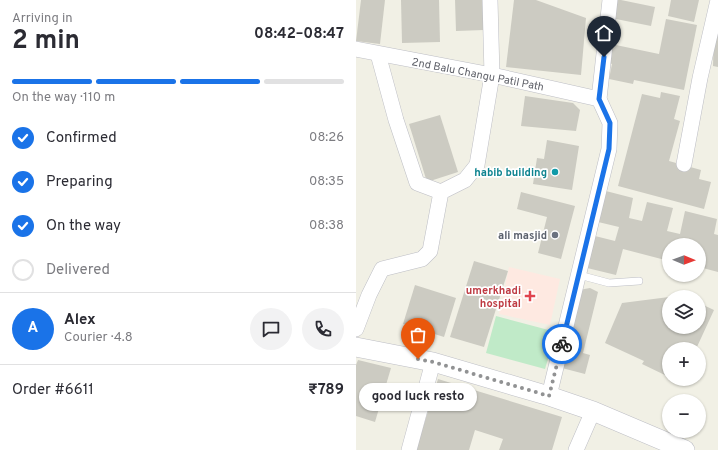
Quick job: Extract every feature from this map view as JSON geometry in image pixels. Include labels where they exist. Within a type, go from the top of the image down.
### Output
[{"type":"street","points":[[378,54],[396,120],[417,183],[441,192],[465,180],[477,165],[492,75],[490,0]]},
{"type":"street","points":[[549,396],[609,149],[610,123],[599,99],[610,0]]},
{"type":"street","points":[[684,164],[700,78],[718,0]]},
{"type":"street","name":"2nd Balu Changu Patil Path","points":[[356,49],[492,75],[599,99]]},
{"type":"street","points":[[356,329],[369,295],[382,269],[422,259],[430,251],[441,192]]},
{"type":"street","points":[[356,347],[433,362],[549,396],[593,411],[685,450]]},
{"type":"street","points":[[409,450],[433,362]]},
{"type":"street","points":[[576,450],[593,411]]},
{"type":"lane","points":[[579,275],[609,283],[640,281]]},
{"type":"shaded area","name":"umerkhadi hospital","points":[[509,267],[560,279],[550,325],[499,314]]},
{"type":"green space","points":[[496,316],[556,332],[545,369],[486,353]]},
{"type":"building","points":[[361,0],[385,0],[380,44],[356,41]]},
{"type":"building","points":[[401,0],[439,0],[440,42],[402,43]]},
{"type":"building","points":[[455,0],[483,0],[484,30],[456,31]]},
{"type":"building","points":[[514,0],[536,0],[586,18],[581,75],[506,67]]},
{"type":"building","points":[[611,0],[621,0],[655,7],[651,26],[611,18]]},
{"type":"building","points":[[671,0],[699,0],[694,22],[668,16]]},
{"type":"building","points":[[666,19],[697,25],[684,90],[634,80],[633,84],[609,79],[612,64],[607,62],[611,44],[659,54]]},
{"type":"building","points":[[714,29],[718,29],[718,67],[713,66]]},
{"type":"building","points":[[661,92],[680,96],[674,119],[680,121],[669,161],[701,170],[699,179],[711,182],[704,209],[618,186],[642,94],[660,98]]},
{"type":"building","points":[[525,96],[573,103],[580,110],[576,131],[521,126]]},
{"type":"building","points":[[440,115],[458,172],[427,182],[409,124]]},
{"type":"building","name":"habib building","points":[[547,140],[579,146],[572,190],[533,184],[537,158],[544,159]]},
{"type":"building","points":[[602,190],[633,198],[629,218],[642,221],[647,202],[673,208],[667,231],[680,234],[685,211],[717,219],[714,234],[718,235],[718,272],[706,269],[706,238],[662,238],[662,259],[623,249],[616,275],[583,267],[591,235],[615,241],[619,227],[594,221]]},
{"type":"building","name":"ali masjid","points":[[521,192],[575,206],[561,259],[538,253],[547,217],[517,209]]},
{"type":"building","points":[[474,261],[508,271],[484,347],[450,337]]},
{"type":"building","points":[[415,285],[456,298],[444,337],[403,324]]},
{"type":"building","points":[[590,288],[598,292],[583,353],[590,355],[585,374],[558,367],[579,290]]},
{"type":"building","points":[[662,298],[662,334],[703,334],[699,342],[662,342],[662,374],[642,364],[644,361],[605,343],[622,303]]},
{"type":"building","points":[[706,306],[714,310],[706,327]]},
{"type":"building","points":[[358,360],[391,368],[375,422],[356,416],[356,365]]},
{"type":"building","points":[[438,379],[562,417],[552,450],[499,450],[503,439],[475,430],[469,450],[416,450]]},
{"type":"way so far","points":[[418,359],[549,396],[562,344]]},
{"type":"place","name":"habib building","points":[[555,172]]},
{"type":"place","name":"ali masjid","points":[[555,235]]},
{"type":"place","name":"umerkhadi hospital","points":[[530,296]]},
{"type":"place","name":"good luck resto","points":[[418,359]]},
{"type":"route","points":[[562,344],[609,149],[610,123],[599,99],[604,57]]}]
